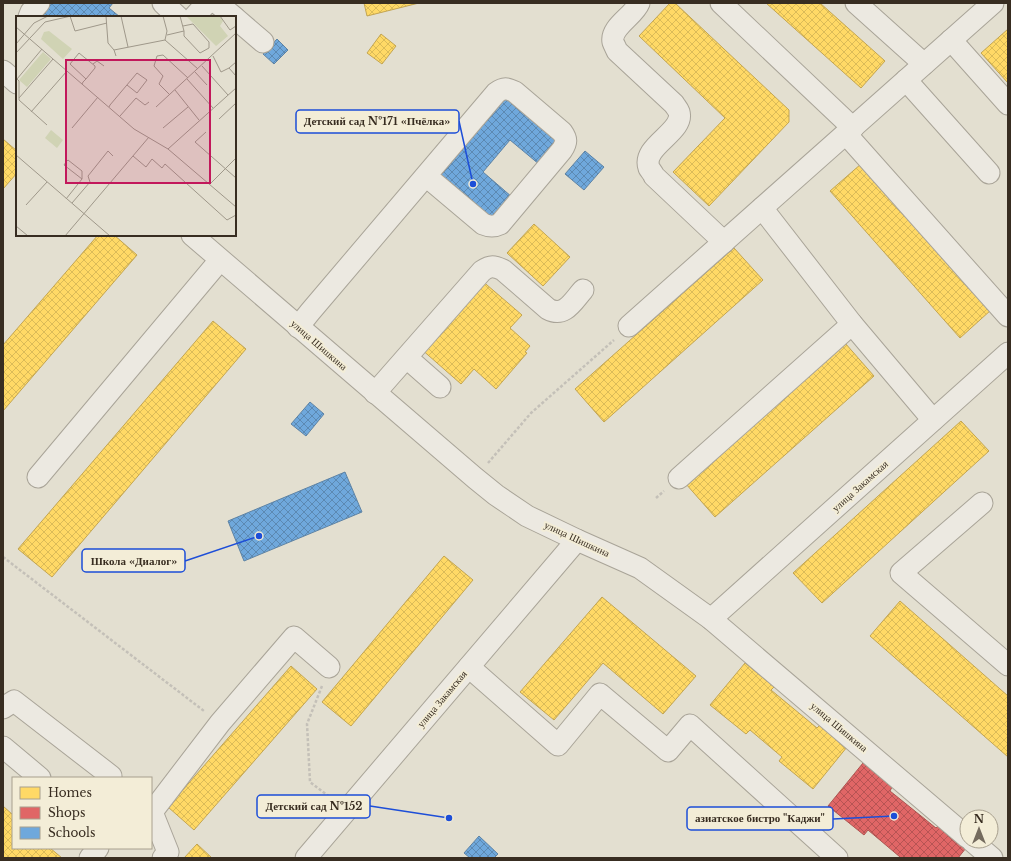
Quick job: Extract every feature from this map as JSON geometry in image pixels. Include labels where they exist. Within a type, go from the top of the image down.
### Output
[{"type":"street","points":[[29,16],[31,12],[40,3]]},
{"type":"street","points":[[162,3],[177,16]]},
{"type":"street","points":[[195,16],[208,3]]},
{"type":"street","points":[[217,3],[234,16]]},
{"type":"street","points":[[639,3],[634,11],[617,29],[613,36],[613,43],[617,51],[674,104],[679,112],[679,120],[674,128],[654,149],[649,157],[649,167],[654,176],[724,242]]},
{"type":"street","points":[[722,3],[850,131],[1008,316]]},
{"type":"street","points":[[856,3],[924,64]]},
{"type":"street","points":[[629,326],[993,3]]},
{"type":"street","points":[[236,18],[262,42]]},
{"type":"street","points":[[951,40],[1008,104]]},
{"type":"street","points":[[906,80],[989,174]]},
{"type":"street","points":[[298,327],[496,92],[501,89],[508,88],[515,92],[566,137],[566,144],[562,150],[500,224],[495,226],[483,224],[426,176]]},
{"type":"street","points":[[762,208],[852,324],[933,420]]},
{"type":"street","name":"улица Шишкина","points":[[193,236],[376,394],[496,495],[527,516],[640,568],[711,619],[959,830]]},
{"type":"street","points":[[38,476],[220,260]]},
{"type":"street","points":[[376,394],[482,271],[488,267],[495,266],[503,270],[548,309],[554,312],[561,312],[567,308],[583,290]]},
{"type":"street","points":[[679,478],[852,324]]},
{"type":"street","name":"улица Закамская","points":[[711,619],[1008,353]]},
{"type":"street","points":[[407,358],[440,387]]},
{"type":"street","points":[[982,503],[901,573],[1008,665]]},
{"type":"street","name":"улица Закамская","points":[[306,858],[577,540]]},
{"type":"street","points":[[163,858],[168,852],[152,812],[220,723],[294,637],[329,667]]},
{"type":"street","points":[[469,667],[558,745],[600,694],[668,751],[690,725],[837,858]]},
{"type":"street","points":[[3,708],[14,701],[111,777]]},
{"type":"street","points":[[3,747],[39,777]]},
{"type":"street","points":[[90,858],[97,849]]},
{"type":"street","points":[[981,849],[992,858]]},
{"type":"path","points":[[487,464],[531,413],[629,326]]},
{"type":"path","points":[[3,557],[220,723]]},
{"type":"path","points":[[329,667],[307,724],[310,782],[347,810]]},
{"type":"building: Homes","points":[[364,3],[419,3],[367,16]]},
{"type":"building: Homes","points":[[670,3],[675,3],[789,110],[789,122],[709,206],[673,172],[725,118],[639,36]]},
{"type":"building: Homes","points":[[766,3],[820,3],[885,61],[861,88]]},
{"type":"building: Homes","points":[[1008,29],[1008,83],[981,53]]},
{"type":"building: Homes","points":[[381,34],[396,46],[382,64],[367,53]]},
{"type":"building: Homes","points":[[3,139],[16,150],[16,174],[3,189]]},
{"type":"building: Homes","points":[[861,164],[991,310],[960,338],[830,191]]},
{"type":"building: Homes","points":[[534,224],[570,257],[543,286],[507,253]]},
{"type":"building: Homes","points":[[97,236],[115,236],[137,255],[3,411],[3,345]]},
{"type":"building: Homes","points":[[734,248],[763,280],[604,422],[575,389]]},
{"type":"building: Homes","points":[[480,279],[522,315],[510,328],[530,346],[525,352],[527,353],[496,389],[474,369],[461,384],[420,348]]},
{"type":"building: Homes","points":[[213,321],[246,349],[52,577],[18,549]]},
{"type":"building: Homes","points":[[845,343],[874,376],[715,517],[686,484]]},
{"type":"building: Homes","points":[[961,421],[989,451],[822,603],[793,573]]},
{"type":"building: Homes","points":[[444,556],[473,580],[351,726],[322,702]]},
{"type":"building: Homes","points":[[602,597],[696,676],[663,714],[603,663],[554,720],[520,692]]},
{"type":"building: Homes","points":[[900,601],[1008,696],[1008,757],[870,636]]},
{"type":"building: Homes","points":[[745,663],[774,687],[771,690],[817,728],[820,725],[847,747],[813,789],[779,761],[782,757],[750,730],[746,734],[710,705]]},
{"type":"building: Homes","points":[[291,666],[317,689],[194,830],[168,807]]},
{"type":"building: Homes","points":[[3,806],[12,814],[12,849],[51,849],[62,858],[5,858],[3,856]]},
{"type":"building: Homes","points":[[197,844],[212,858],[184,858]]},
{"type":"building: Shops","points":[[863,763],[892,787],[890,791],[936,828],[938,826],[959,842],[959,849],[965,849],[958,858],[900,858],[868,830],[864,835],[828,806]]},
{"type":"building: Schools","points":[[51,3],[113,3],[109,8],[119,16],[40,16]]},
{"type":"building: Schools","points":[[277,39],[288,50],[274,64],[263,54]]},
{"type":"building: Schools","points":[[506,97],[559,142],[540,165],[510,140],[483,172],[512,197],[492,222],[439,177]]},
{"type":"building: Schools","points":[[585,151],[604,167],[584,190],[565,174]]},
{"type":"building: Schools","points":[[310,402],[324,414],[306,436],[291,424]]},
{"type":"building: Schools","points":[[345,472],[362,512],[244,561],[228,521]]},
{"type":"building: Schools","points":[[479,836],[498,854],[495,857],[496,858],[470,858],[464,853]]},
{"type":"place","name":"Детский сад №171 «Пчёлка»","points":[[473,184]]},
{"type":"place","name":"Школа «Диалог»","points":[[259,536]]},
{"type":"place","name":"азиатское бистро \"Каджи\"","points":[[894,816]]},
{"type":"place","name":"Детский сад №152","points":[[449,818]]}]
